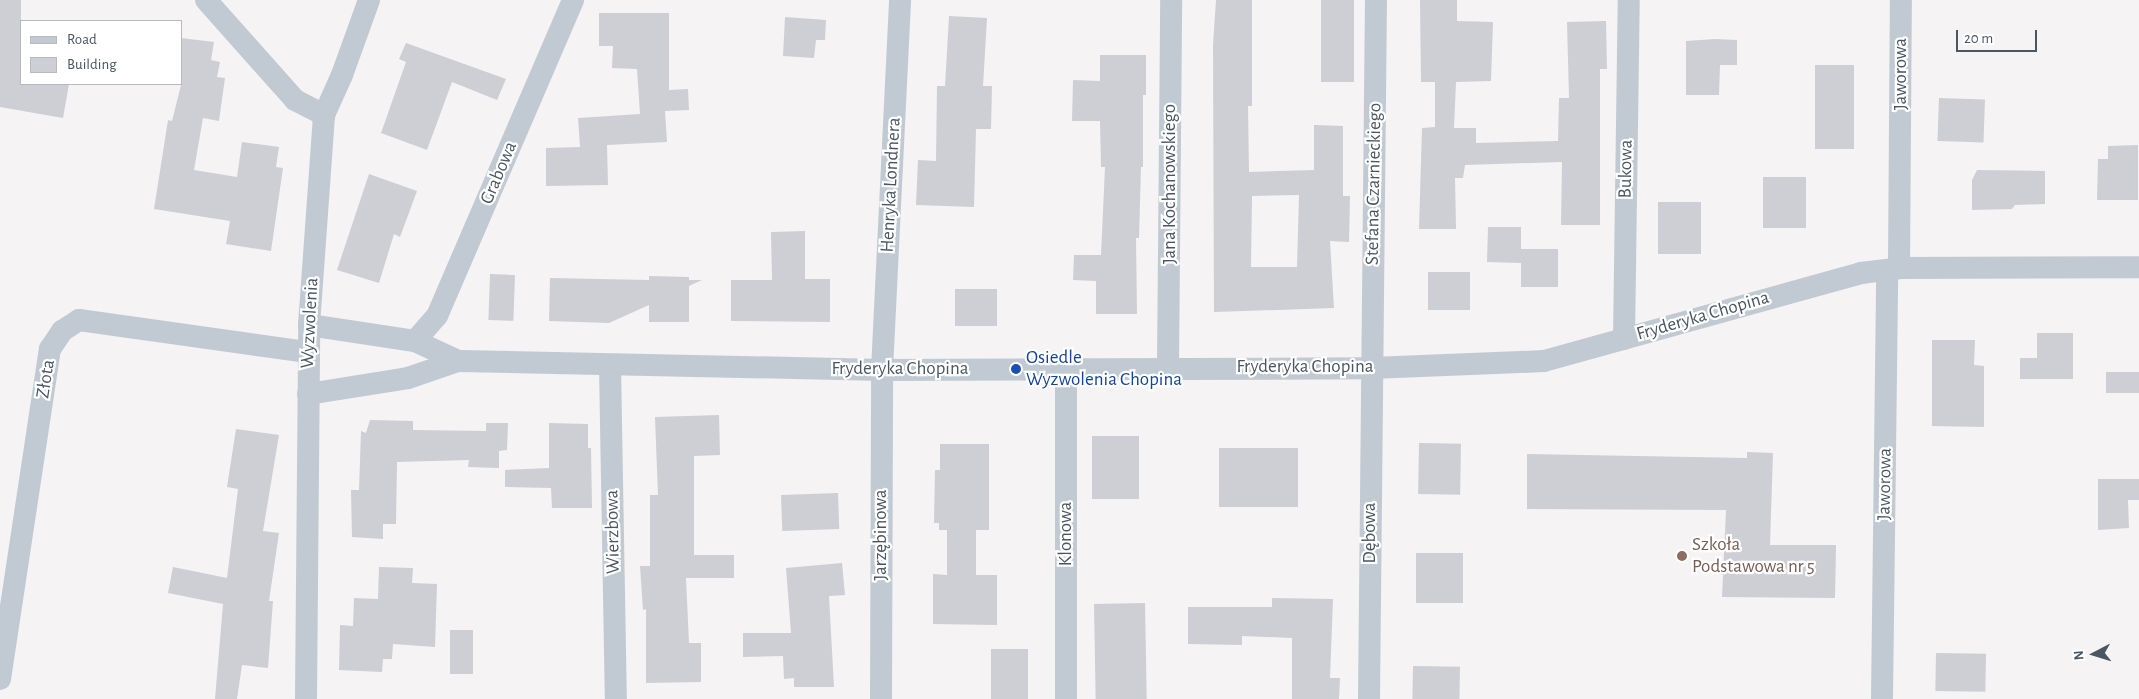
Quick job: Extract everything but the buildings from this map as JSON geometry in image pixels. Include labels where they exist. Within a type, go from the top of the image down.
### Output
[{"type":"street","points":[[206,0],[295,100],[324,115]]},
{"type":"street","name":"Wyzwolenia","points":[[306,699],[308,325],[324,115],[342,75],[369,0]]},
{"type":"street","name":"Grabowa","points":[[415,341],[438,316],[573,0]]},
{"type":"street","name":"Henryka Londnera","points":[[882,370],[900,0]]},
{"type":"street","name":"Jana Kochanowskiego","points":[[1168,368],[1171,0]]},
{"type":"street","name":"Stefana Czarnieckiego","points":[[1372,368],[1376,0]]},
{"type":"street","name":"Bukowa","points":[[1624,339],[1629,0]]},
{"type":"street","name":"Jaworowa","points":[[1882,699],[1901,0]]},
{"type":"street","name":"Fryderyka Chopina","points":[[308,394],[408,378],[458,361],[882,370],[1372,368],[1544,361],[1860,273],[1893,269],[2139,267]]},
{"type":"street","name":"Złota","points":[[0,679],[50,349],[62,331],[79,320],[308,352]]},
{"type":"street","name":"Fryderyka Chopina","points":[[308,325],[415,341],[458,361]]},
{"type":"street","name":"Wierzbowa","points":[[610,365],[616,699]]},
{"type":"street","name":"Klonowa","points":[[1066,368],[1066,699]]},
{"type":"street","name":"Dębowa","points":[[1369,699],[1372,368]]},
{"type":"street","name":"Jarzębinowa","points":[[881,699],[882,370]]},
{"type":"place","name":"Osiedle Wyzwolenia Chopina","points":[[1016,369]]},
{"type":"place","name":"Szkoła Podstawowa nr 5","points":[[1682,556]]}]
